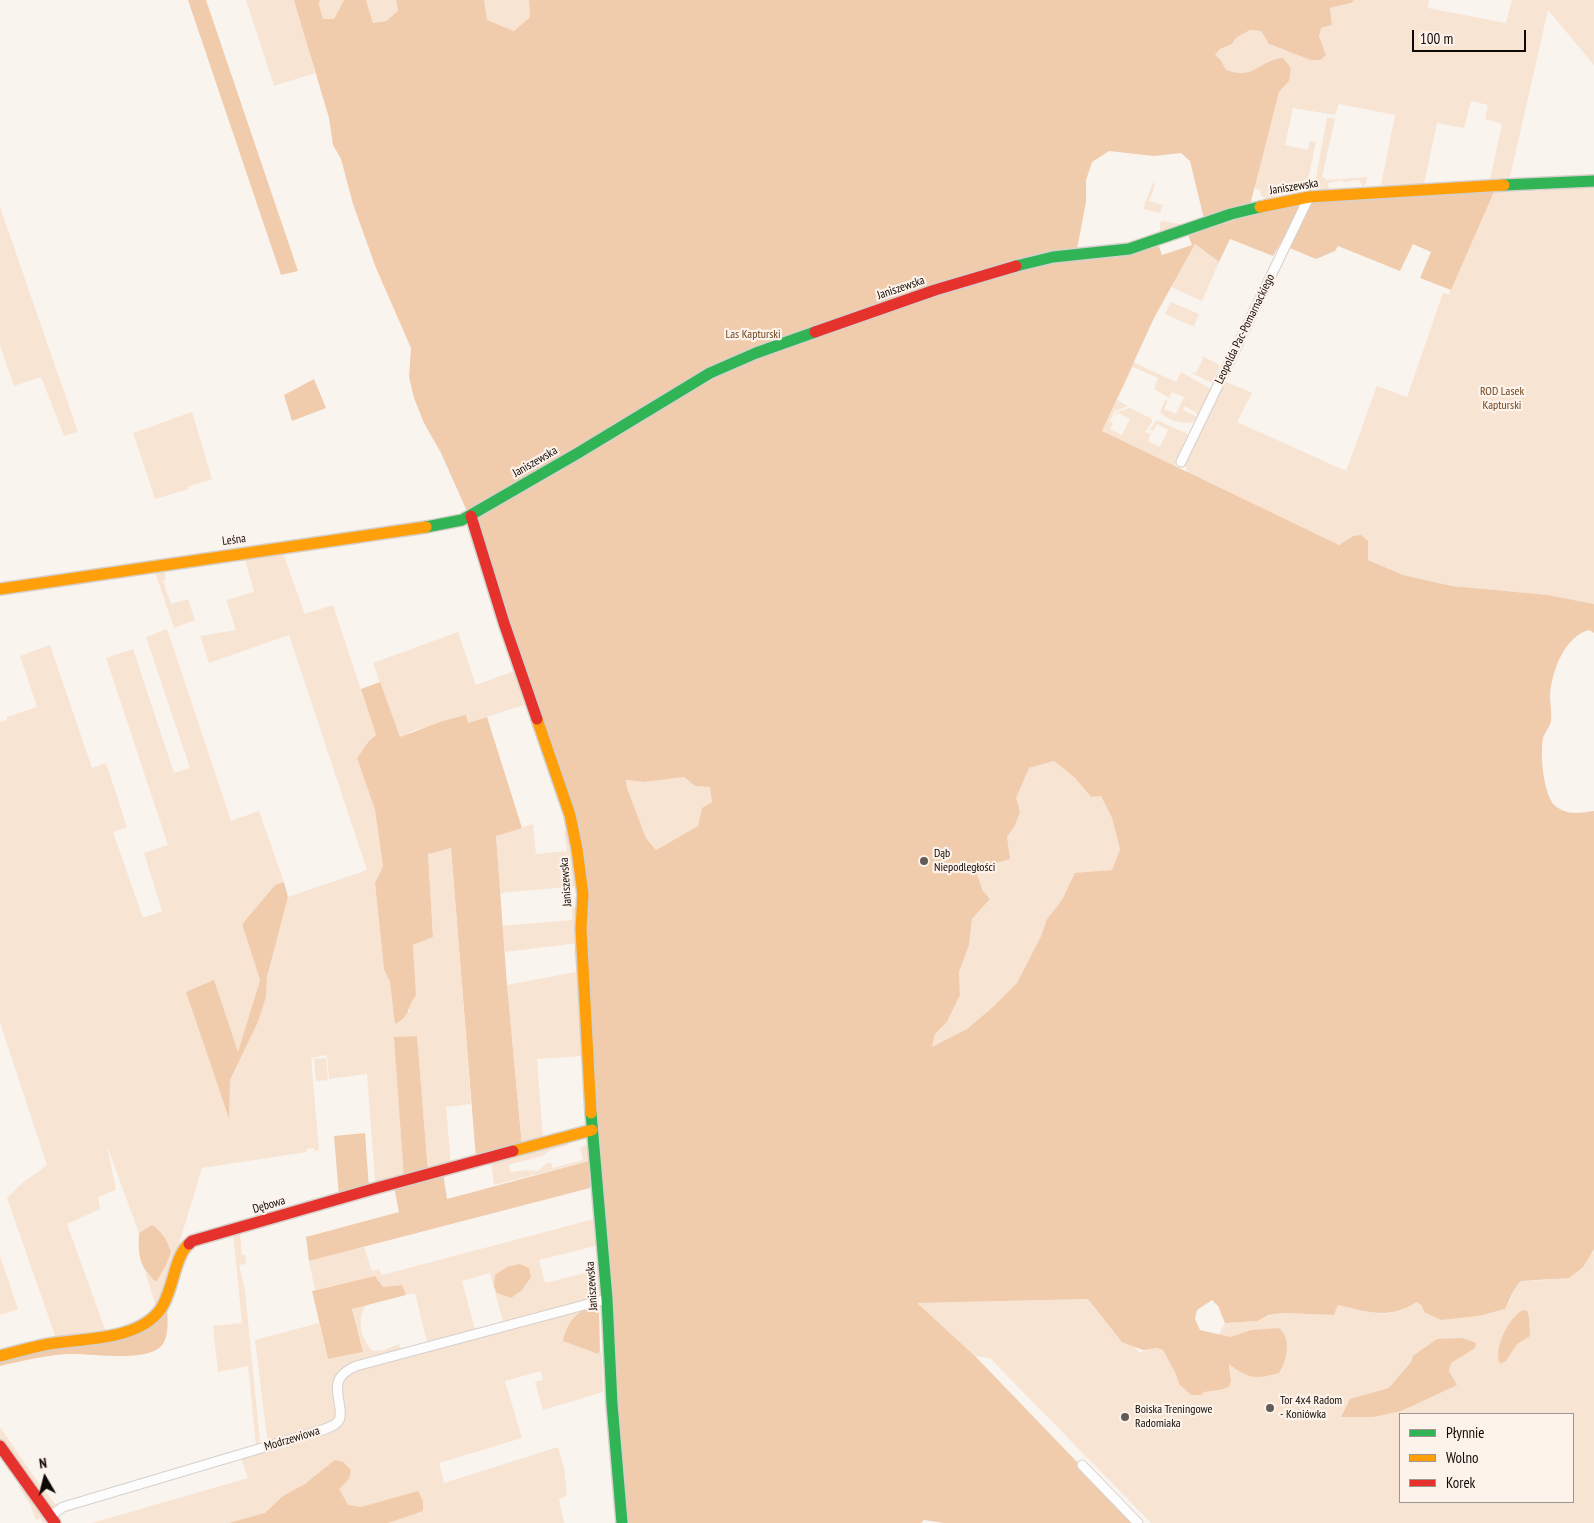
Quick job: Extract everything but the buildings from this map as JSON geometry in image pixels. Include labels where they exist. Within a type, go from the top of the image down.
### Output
[{"type":"street","name":"Janiszewska","points":[[622,1523],[612,1404],[607,1299],[592,1130],[582,929],[583,894],[570,815],[504,623],[471,516],[710,373],[748,356],[936,290],[1011,267],[1052,257],[1129,249],[1231,214],[1309,197],[1438,188],[1594,181]]},
{"type":"street","name":"Leopolda Pac-Pomarnackiego","points":[[1181,462],[1309,197]]},
{"type":"street","name":"Leśna","points":[[0,589],[307,543],[443,525],[471,516]]},
{"type":"street","name":"Dębowa","points":[[0,1356],[46,1345],[98,1338],[137,1328],[150,1321],[164,1303],[182,1252],[192,1241],[373,1189],[592,1130]]},
{"type":"street","name":"Modrzewiowa","points":[[52,1520],[64,1507],[287,1441],[334,1425],[339,1420],[340,1415],[337,1393],[339,1378],[346,1370],[356,1366],[607,1299]]},
{"type":"street","points":[[0,1446],[52,1520]]},
{"type":"street","points":[[1082,1465],[1138,1523]]},
{"type":"green space","points":[[188,0],[206,0],[298,271],[281,275]]},
{"type":"green space","points":[[246,0],[296,0],[315,73],[274,86]]},
{"type":"green space","name":"Las Kapturski","points":[[294,0],[320,0],[319,5],[323,19],[334,19],[344,0],[366,0],[373,23],[386,21],[398,11],[396,0],[484,0],[487,20],[514,31],[530,17],[529,0],[1354,0],[1351,3],[1330,8],[1332,25],[1321,28],[1319,36],[1326,55],[1320,60],[1311,60],[1269,44],[1261,31],[1250,30],[1236,38],[1232,44],[1220,49],[1215,55],[1221,60],[1226,70],[1236,72],[1244,73],[1283,58],[1291,68],[1289,81],[1279,92],[1250,205],[1204,219],[1190,161],[1181,153],[1154,156],[1109,151],[1092,162],[1086,180],[1086,202],[1077,249],[1158,244],[1162,255],[1192,245],[1188,235],[1279,206],[1324,200],[1494,192],[1451,290],[1420,278],[1431,252],[1413,244],[1400,271],[1338,246],[1335,251],[1316,259],[1280,244],[1273,256],[1230,239],[1219,262],[1195,244],[1154,318],[1102,431],[1339,545],[1353,536],[1361,535],[1368,541],[1368,560],[1403,575],[1452,586],[1548,595],[1594,604],[1594,633],[1589,630],[1580,634],[1566,647],[1553,676],[1550,695],[1551,721],[1543,738],[1542,754],[1543,773],[1547,791],[1554,805],[1570,813],[1594,811],[1594,1249],[1583,1267],[1569,1278],[1521,1281],[1505,1309],[1479,1316],[1441,1320],[1424,1312],[1422,1306],[1417,1302],[1407,1308],[1387,1313],[1369,1312],[1338,1305],[1334,1315],[1282,1313],[1269,1315],[1257,1321],[1225,1323],[1218,1306],[1212,1300],[1197,1310],[1195,1319],[1200,1330],[1230,1337],[1251,1330],[1279,1328],[1286,1338],[1287,1350],[1279,1373],[1253,1377],[1242,1373],[1229,1364],[1231,1381],[1229,1387],[1204,1392],[1201,1395],[1191,1395],[1179,1384],[1176,1374],[1163,1350],[1157,1348],[1143,1350],[1122,1342],[1088,1299],[917,1303],[975,1356],[1078,1463],[1132,1523],[944,1523],[924,1520],[921,1523],[625,1523],[573,818],[470,510],[466,509],[441,453],[424,423],[414,398],[409,377],[411,348],[376,268],[353,204],[341,159],[333,145],[329,118]],"holes":[[[1054,761],[1075,778],[1091,797],[1101,796],[1112,818],[1120,849],[1112,870],[1075,873],[1062,900],[1047,919],[1041,936],[1017,983],[967,1029],[932,1047],[935,1034],[947,1022],[960,995],[959,972],[969,945],[972,919],[990,899],[983,891],[975,869],[1010,859],[1007,837],[1014,827],[1020,812],[1016,798],[1029,768]],[[684,777],[695,786],[710,787],[712,802],[702,808],[698,826],[656,850],[646,838],[627,788],[626,780],[644,782]]]},
{"type":"green space","points":[[320,0],[344,0],[334,19],[323,19],[319,5]]},
{"type":"green space","points":[[366,0],[396,0],[398,11],[386,21],[373,23]]},
{"type":"green space","points":[[484,0],[529,0],[530,17],[514,31],[487,20]]},
{"type":"green space","points":[[1354,0],[1429,0],[1428,8],[1506,23],[1512,0],[1594,0],[1594,65],[1548,10],[1510,177],[1490,179],[1502,124],[1485,119],[1488,105],[1471,101],[1464,128],[1437,123],[1424,184],[1381,185],[1395,115],[1339,104],[1335,115],[1293,108],[1285,145],[1308,150],[1310,141],[1316,142],[1306,189],[1304,191],[1304,187],[1281,191],[1274,194],[1277,200],[1267,200],[1261,196],[1260,190],[1253,188],[1279,92],[1289,81],[1272,60],[1255,70],[1240,73],[1226,70],[1221,60],[1214,55],[1220,49],[1232,44],[1236,38],[1250,30],[1261,31],[1269,43],[1281,49],[1326,55],[1319,36],[1321,28],[1332,25],[1330,8],[1351,3]]},
{"type":"green space","points":[[1327,117],[1335,119],[1322,177],[1326,178],[1326,180],[1367,177],[1366,183],[1363,186],[1359,180],[1343,182],[1342,180],[1328,183],[1329,189],[1321,190],[1315,184]]},
{"type":"green space","points":[[1154,182],[1155,185],[1149,201],[1163,205],[1160,213],[1143,209]]},
{"type":"green space","name":"ROD Lasek Kapturski","points":[[1594,186],[1594,604],[1548,595],[1452,586],[1403,575],[1368,560],[1368,541],[1353,536],[1339,545],[1187,473],[1185,464],[1225,381],[1252,393],[1237,422],[1346,471],[1377,386],[1407,397],[1443,293],[1449,294],[1494,192],[1542,191],[1545,188]]},
{"type":"green space","points":[[0,207],[78,432],[64,436],[41,377],[14,386],[0,346]]},
{"type":"green space","points":[[1162,221],[1187,225],[1160,232],[1160,223]]},
{"type":"green space","points":[[1195,244],[1219,262],[1202,301],[1171,287]]},
{"type":"green space","points":[[1171,302],[1199,314],[1194,327],[1165,314]]},
{"type":"green space","points":[[1202,356],[1220,365],[1212,383],[1192,373],[1196,373],[1203,359]]},
{"type":"green space","points":[[1133,362],[1176,382],[1181,372],[1211,389],[1198,415],[1184,406],[1183,410],[1198,417],[1195,422],[1190,423],[1176,422],[1160,412],[1165,400],[1168,401],[1164,409],[1176,414],[1184,397],[1172,392],[1169,398],[1154,389],[1158,378],[1133,367],[1117,400],[1128,406],[1115,411],[1110,421],[1113,423],[1110,429],[1122,435],[1130,419],[1118,413],[1114,418],[1117,412],[1130,408],[1152,419],[1145,432],[1151,434],[1148,441],[1160,447],[1168,430],[1157,424],[1153,431],[1150,429],[1157,420],[1188,434],[1175,467],[1102,431]]},
{"type":"green space","points":[[314,379],[326,408],[292,421],[284,395]]},
{"type":"green space","points":[[192,412],[212,479],[188,487],[189,489],[155,499],[133,433]]},
{"type":"green space","points":[[282,551],[305,614],[333,605],[376,735],[369,741],[357,758],[375,810],[383,866],[375,883],[384,969],[409,1013],[409,1004],[416,995],[413,945],[433,937],[428,853],[451,848],[471,1104],[446,1107],[451,1166],[428,1172],[417,1036],[395,1037],[404,1179],[381,1183],[375,1181],[367,1074],[329,1079],[327,1055],[311,1058],[319,1150],[314,1151],[314,1148],[307,1149],[307,1152],[202,1168],[171,1270],[156,1306],[145,1272],[156,1282],[164,1235],[152,1225],[139,1233],[107,1146],[116,1190],[98,1197],[100,1209],[67,1224],[106,1332],[57,1341],[7,1198],[21,1184],[47,1165],[0,1023],[0,722],[7,720],[7,717],[37,707],[20,656],[50,645],[92,768],[106,763],[127,827],[113,832],[143,918],[162,911],[144,853],[168,845],[106,658],[133,649],[174,773],[190,768],[146,637],[167,629],[231,821],[259,811],[284,882],[275,885],[242,924],[260,980],[238,1053],[186,992],[228,1117],[230,1080],[258,1022],[266,997],[267,977],[288,897],[367,870],[289,635],[209,663],[200,636],[236,630],[226,600],[254,592],[244,556]]},
{"type":"green space","points":[[164,570],[166,580],[163,581],[171,604],[188,599],[195,620],[174,628],[155,572]]},
{"type":"green space","points":[[458,632],[476,685],[514,671],[524,705],[468,723],[417,729],[399,738],[373,663]]},
{"type":"green space","points":[[380,682],[400,737],[443,721],[466,715],[468,723],[487,717],[522,828],[496,836],[522,1146],[476,1159],[451,848],[428,854],[433,937],[413,945],[416,995],[404,1018],[395,1024],[390,982],[384,969],[375,883],[383,866],[375,810],[357,758],[369,741],[376,735],[361,689]]},
{"type":"green space","points":[[1054,761],[1075,778],[1091,797],[1101,796],[1112,818],[1120,849],[1112,870],[1075,874],[1062,900],[1047,919],[1041,936],[1017,983],[967,1029],[932,1048],[935,1034],[947,1022],[960,995],[959,972],[969,945],[972,919],[990,899],[983,891],[975,869],[1007,837],[1014,827],[1015,798],[1029,768]]},
{"type":"green space","points":[[684,777],[695,786],[710,787],[712,802],[702,808],[698,826],[656,850],[646,838],[627,788],[626,780],[644,782]]},
{"type":"green space","points":[[533,824],[536,854],[567,851],[564,831],[571,832],[579,886],[500,893],[496,835]]},
{"type":"green space","points":[[284,882],[288,897],[267,977],[266,997],[258,1022],[230,1080],[229,1119],[186,992],[214,980],[238,1052],[260,980],[242,924],[275,885]]},
{"type":"green space","points":[[572,907],[580,908],[578,943],[505,952],[502,926],[572,920]]},
{"type":"green space","points":[[574,950],[578,950],[582,1056],[537,1059],[543,1139],[522,1146],[507,985],[576,972]]},
{"type":"green space","points":[[417,1036],[428,1172],[404,1179],[394,1037]]},
{"type":"green space","points":[[326,1058],[328,1080],[316,1081],[314,1059]]},
{"type":"green space","points":[[365,1133],[369,1188],[339,1196],[334,1136]]},
{"type":"green space","points":[[567,1142],[568,1145],[551,1150],[542,1156],[508,1165],[511,1172],[538,1171],[551,1162],[553,1168],[583,1160],[580,1148],[585,1145],[588,1146],[589,1161],[494,1185],[491,1163]]},
{"type":"green space","points":[[589,1161],[590,1188],[309,1261],[306,1237],[399,1212],[394,1187],[443,1173],[447,1199]]},
{"type":"green space","points":[[594,1219],[595,1246],[539,1260],[545,1283],[597,1270],[599,1289],[597,1298],[503,1322],[490,1273],[462,1281],[475,1329],[427,1342],[415,1293],[406,1295],[402,1285],[383,1287],[375,1276],[315,1290],[309,1261],[364,1247],[372,1271],[379,1269],[382,1275]]},
{"type":"green space","points":[[152,1225],[162,1233],[171,1252],[156,1282],[143,1266],[139,1248],[139,1233]]},
{"type":"green space","points":[[240,1232],[242,1255],[245,1255],[246,1264],[239,1265],[245,1291],[260,1441],[256,1446],[248,1366],[218,1372],[213,1326],[242,1323],[233,1233]]},
{"type":"green space","points":[[1594,1249],[1594,1523],[1151,1523],[990,1358],[975,1356],[916,1303],[1088,1299],[1140,1353],[1152,1348],[1163,1350],[1176,1373],[1179,1384],[1198,1390],[1216,1391],[1228,1387],[1231,1374],[1219,1334],[1225,1323],[1257,1321],[1282,1313],[1334,1315],[1338,1305],[1369,1312],[1387,1313],[1396,1312],[1417,1302],[1441,1320],[1479,1316],[1505,1309],[1511,1299],[1515,1286],[1521,1281],[1549,1280],[1593,1253]]},
{"type":"green space","points":[[0,1256],[18,1309],[0,1315]]},
{"type":"green space","points":[[520,1264],[529,1268],[531,1277],[522,1290],[511,1298],[497,1293],[494,1286],[495,1275],[507,1267]]},
{"type":"green space","points":[[375,1276],[383,1287],[402,1285],[406,1295],[352,1309],[363,1352],[328,1359],[312,1291]]},
{"type":"green space","points":[[167,1302],[168,1323],[165,1340],[156,1350],[146,1354],[133,1356],[60,1355],[34,1358],[0,1366],[0,1359],[138,1333],[149,1329]]},
{"type":"green space","points":[[593,1304],[564,1340],[598,1354],[600,1350],[602,1355],[603,1392],[543,1410],[535,1382],[543,1380],[541,1371],[505,1381],[522,1438],[439,1463],[444,1483],[558,1447],[564,1467],[567,1496],[559,1499],[564,1523],[92,1523],[248,1478],[241,1458],[343,1423],[269,1442],[255,1340],[319,1323],[328,1359],[363,1352],[352,1309],[366,1305],[361,1317],[361,1329],[365,1341],[373,1351],[384,1350],[399,1344],[401,1349],[365,1359]]},
{"type":"green space","points":[[593,1304],[599,1310],[600,1350],[598,1354],[563,1341],[567,1328],[573,1319]]},
{"type":"green space","points":[[1523,1310],[1527,1311],[1529,1317],[1530,1336],[1517,1344],[1506,1361],[1500,1364],[1498,1358],[1503,1334],[1517,1314]]},
{"type":"green space","points":[[1462,1338],[1476,1343],[1475,1348],[1451,1363],[1449,1371],[1457,1385],[1401,1411],[1373,1417],[1341,1417],[1350,1399],[1389,1388],[1411,1362],[1413,1356],[1437,1339]]},
{"type":"green space","points":[[0,1427],[55,1504],[79,1498],[52,1510],[0,1439]]},
{"type":"green space","points":[[335,1460],[343,1462],[351,1470],[349,1479],[339,1489],[348,1505],[361,1507],[418,1491],[423,1501],[423,1511],[388,1523],[229,1523],[265,1513],[283,1496],[305,1484]]},
{"type":"green space","points":[[21,1485],[48,1523],[43,1523],[40,1518],[36,1520],[31,1506],[18,1486]]},
{"type":"traffic: fast","points":[[1504,185],[1594,181]]},
{"type":"traffic: fast","points":[[1016,266],[1053,257],[1129,249],[1231,214],[1260,207]]},
{"type":"traffic: fast","points":[[426,527],[462,520],[578,453],[710,373],[756,353],[815,332]]},
{"type":"traffic: fast","points":[[591,1113],[607,1299],[612,1404],[622,1523]]},
{"type":"traffic: slow","points":[[1260,207],[1309,197],[1504,185]]},
{"type":"traffic: slow","points":[[0,589],[426,527]]},
{"type":"traffic: slow","points":[[537,719],[570,815],[577,849],[583,894],[581,929],[591,1113]]},
{"type":"traffic: slow","points":[[513,1151],[592,1130]]},
{"type":"traffic: slow","points":[[0,1356],[49,1344],[124,1333],[138,1328],[160,1310],[168,1294],[180,1257],[189,1244]]},
{"type":"traffic: jam","points":[[815,332],[935,290],[1016,266]]},
{"type":"traffic: jam","points":[[471,516],[504,623],[537,719]]},
{"type":"traffic: jam","points":[[189,1244],[192,1241],[373,1189],[513,1151]]},
{"type":"traffic: jam","points":[[0,1446],[55,1523]]},
{"type":"place","name":"Dąb Niepodległości","points":[[924,861]]},
{"type":"place","name":"Tor 4x4 Radom - Koniówka","points":[[1270,1408]]},
{"type":"place","name":"Boiska Treningowe Radomiaka","points":[[1125,1417]]}]
